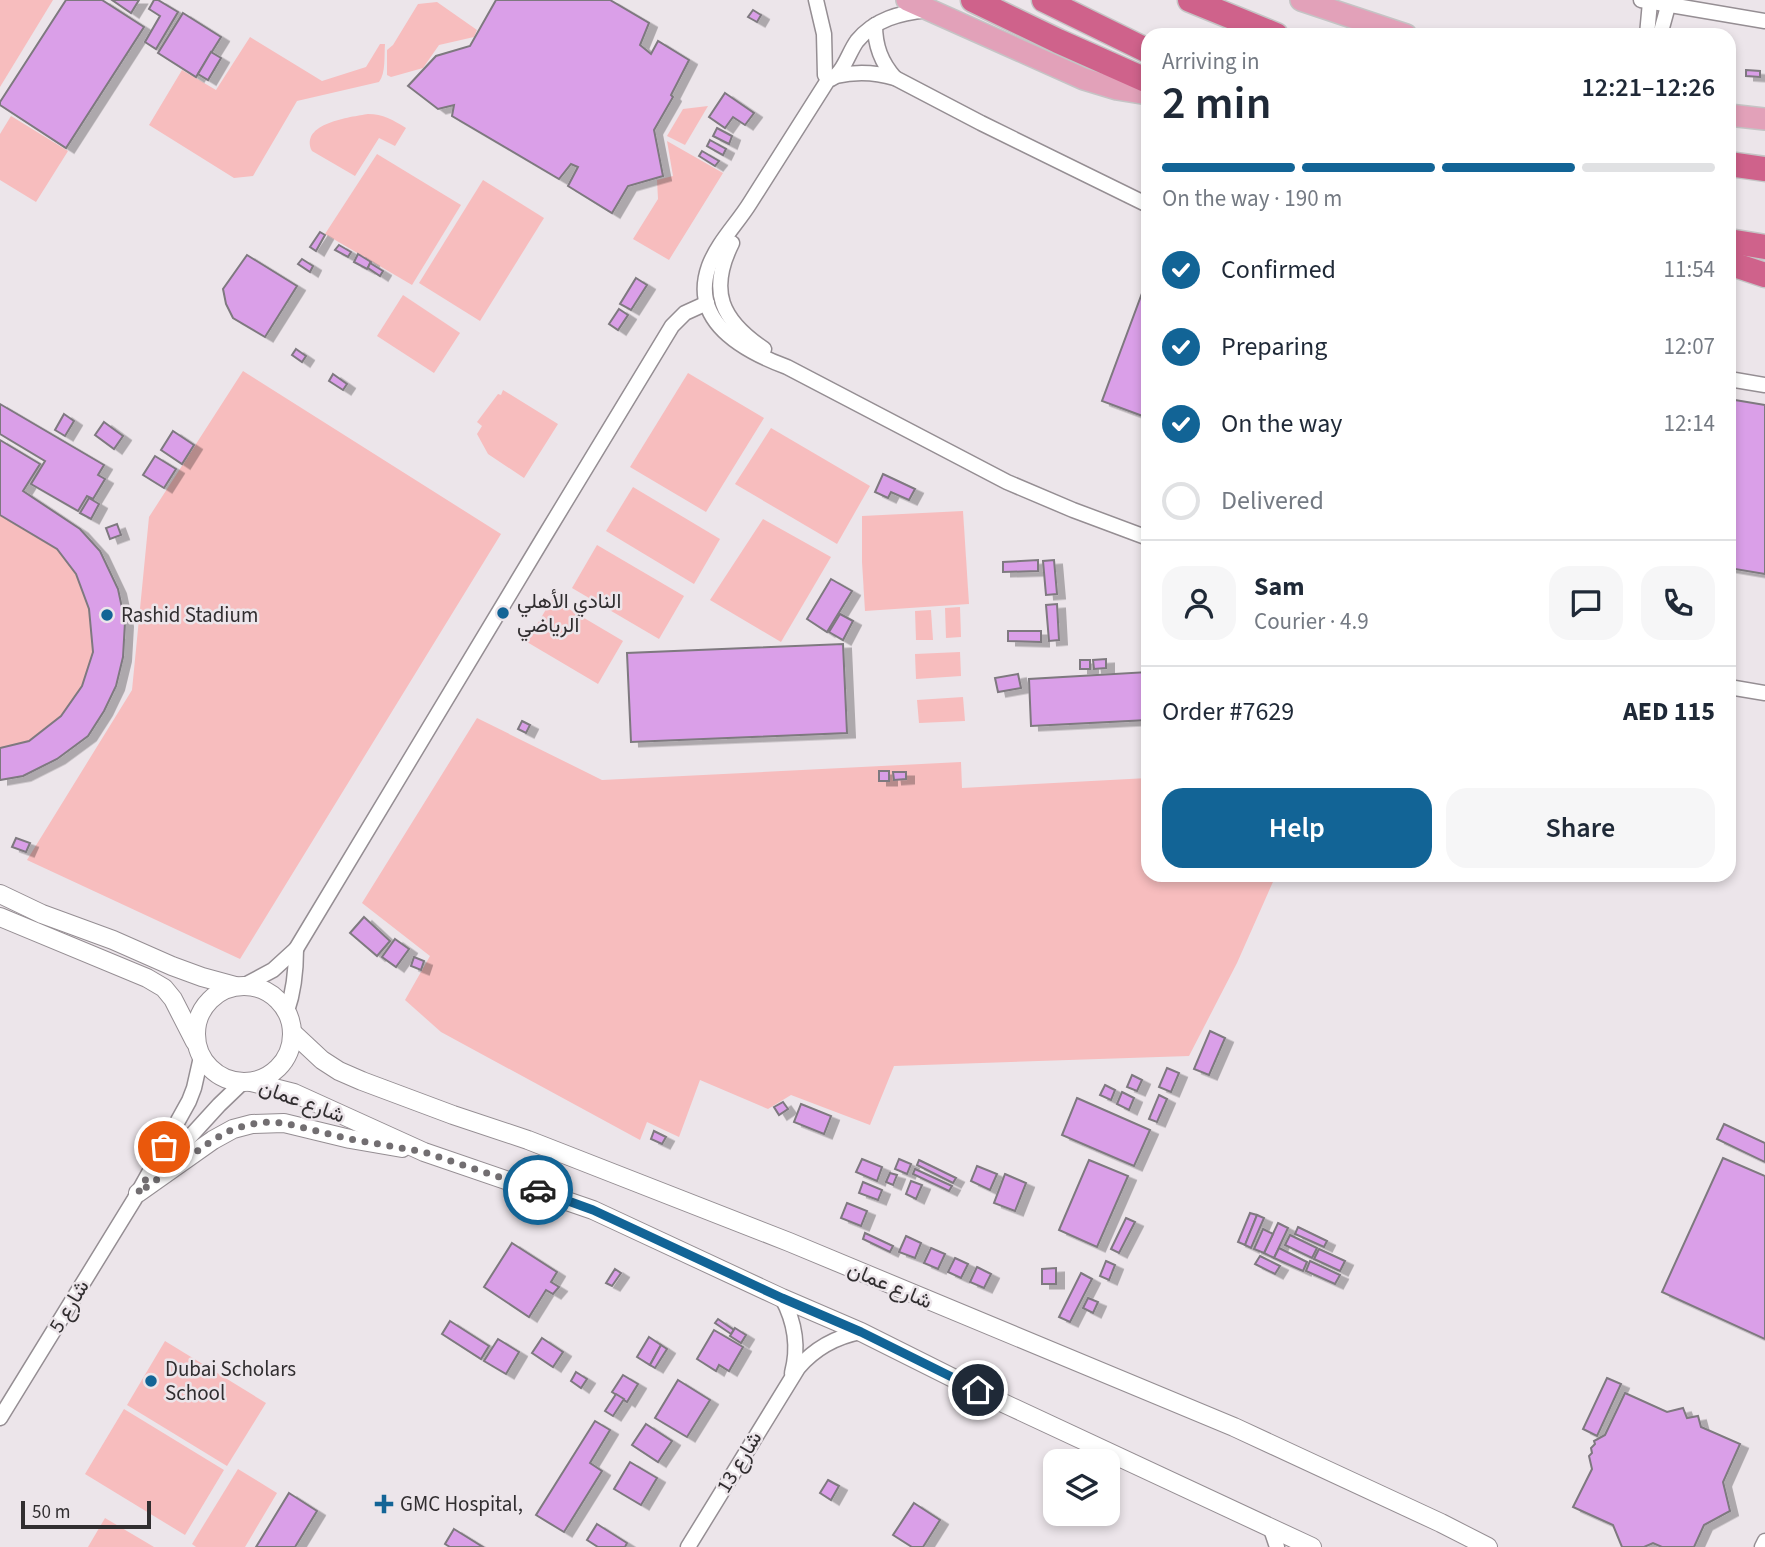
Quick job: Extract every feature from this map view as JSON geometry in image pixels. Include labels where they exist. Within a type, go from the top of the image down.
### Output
[{"type":"highway","points":[[973,0],[1141,78]]},
{"type":"highway","points":[[1044,0],[1141,48]]},
{"type":"highway","points":[[1190,0],[1257,28]]},
{"type":"highway","points":[[1736,165],[1765,169]]},
{"type":"highway","points":[[1736,242],[1765,247]]},
{"type":"highway","points":[[1736,265],[1765,275]]},
{"type":"main road","points":[[907,0],[1084,79],[1141,93]]},
{"type":"main road","points":[[1301,0],[1385,28]]},
{"type":"main road","points":[[1736,116],[1765,119]]},
{"type":"street","points":[[816,0],[824,34],[825,75],[832,78],[860,72],[895,78],[1141,202]]},
{"type":"street","points":[[1647,28],[1645,1],[1765,21]]},
{"type":"street","points":[[1662,28],[1668,6]]},
{"type":"street","points":[[928,10],[897,14],[875,24],[858,41],[832,78],[724,239],[710,265],[705,291],[712,318],[730,338],[751,352],[787,367],[1007,482],[1141,535]]},
{"type":"street","points":[[875,24],[878,52],[895,78]]},
{"type":"street","points":[[743,214],[722,265],[721,299],[724,309],[738,329],[787,367]]},
{"type":"street","points":[[199,1051],[195,1032],[198,1019],[203,1007],[212,997],[272,970],[296,949],[672,326],[685,313],[707,303]]},
{"type":"street","points":[[1736,380],[1765,384]]},
{"type":"street","points":[[1736,688],[1765,693]]},
{"type":"street","points":[[0,894],[41,914],[113,940],[172,966],[202,977],[258,987],[270,993],[287,1011],[292,1032],[288,1055],[281,1065],[262,1079],[247,1082],[223,1078],[214,1072],[199,1051],[179,1010],[164,988],[147,978],[0,917]]},
{"type":"street","points":[[287,1011],[293,987],[296,949]]},
{"type":"street","name":"شارع عمان","points":[[292,1032],[322,1060],[362,1081],[528,1140],[789,1242],[1234,1427],[1488,1547]]},
{"type":"street","name":"شارع 5","points":[[0,1418],[138,1193],[189,1101],[196,1081],[199,1051]]},
{"type":"street","name":"شارع 5","points":[[138,1193],[219,1105],[247,1082]]},
{"type":"street","name":"شارع عمان","points":[[247,1082],[311,1099],[424,1152],[593,1210],[861,1332],[1001,1402],[1312,1547]]},
{"type":"street","points":[[138,1193],[213,1140],[233,1129],[252,1124],[284,1123],[350,1139],[424,1152]]},
{"type":"street","name":"شارع 13","points":[[782,1298],[789,1310],[796,1337],[790,1378]]},
{"type":"street","name":"شارع 13","points":[[688,1547],[790,1378],[816,1351],[837,1339],[861,1332]]},
{"type":"street","points":[[1271,1529],[1278,1547]]},
{"type":"street","points":[[1762,1547],[1765,1541]]},
{"type":"shaded area","points":[[0,0],[53,0],[0,87]]},
{"type":"shaded area","points":[[437,2],[477,30],[474,37],[439,45],[423,68],[391,77],[387,75],[387,50],[393,45],[418,4]]},
{"type":"shaded area","points":[[250,37],[322,81],[366,67],[380,44],[385,44],[384,69],[379,82],[297,101],[253,176],[234,178],[149,125],[182,70],[216,90]]},
{"type":"shaded area","points":[[708,106],[685,145],[667,136],[683,109]]},
{"type":"shaded area","points":[[368,114],[388,118],[406,128],[395,146],[379,138],[355,176],[312,151],[310,141],[320,128],[339,120]]},
{"type":"shaded area","points":[[11,116],[68,151],[36,202],[0,180],[0,134]]},
{"type":"shaded area","points":[[667,141],[723,173],[669,260],[633,239],[658,199],[657,180],[673,176]]},
{"type":"shaded area","points":[[377,154],[461,205],[412,285],[325,234]]},
{"type":"shaded area","points":[[483,180],[544,218],[480,321],[419,283]]},
{"type":"shaded area","points":[[403,295],[460,333],[434,373],[377,336]]},
{"type":"shaded area","points":[[243,371],[501,534],[240,959],[27,860],[132,690],[149,517]]},
{"type":"shaded area","points":[[688,373],[764,418],[706,512],[630,467]]},
{"type":"shaded area","points":[[503,390],[558,424],[524,478],[488,454],[477,434],[482,426],[477,422]]},
{"type":"shaded area","points":[[771,428],[870,486],[837,544],[735,484]]},
{"type":"shaded area","points":[[633,487],[720,539],[694,584],[606,531]]},
{"type":"shaded area","points":[[963,511],[969,604],[865,611],[862,516]]},
{"type":"shaded area","points":[[0,515],[57,549],[76,574],[89,609],[93,652],[82,686],[61,716],[29,741],[0,748]]},
{"type":"shaded area","points":[[763,519],[831,557],[781,642],[710,600]]},
{"type":"shaded area","points":[[597,545],[684,596],[659,639],[572,588]]},
{"type":"shaded area","points":[[552,599],[623,641],[598,684],[527,642]]},
{"type":"shaded area","points":[[960,607],[961,637],[946,638],[945,608]]},
{"type":"shaded area","points":[[931,610],[933,640],[916,640],[915,611]]},
{"type":"shaded area","points":[[960,652],[961,676],[916,679],[915,654]]},
{"type":"shaded area","points":[[963,697],[965,721],[919,723],[917,700]]},
{"type":"shaded area","points":[[477,718],[602,780],[961,762],[962,788],[1141,778],[1141,882],[1273,882],[1237,963],[1189,1056],[894,1066],[870,1125],[791,1095],[768,1109],[700,1080],[679,1137],[647,1122],[640,1140],[441,1032],[405,1000],[430,956],[362,903]]},
{"type":"shaded area","points":[[165,1341],[266,1403],[227,1466],[127,1405]]},
{"type":"shaded area","points":[[124,1409],[224,1470],[185,1535],[85,1474]]},
{"type":"shaded area","points":[[238,1469],[277,1493],[245,1547],[196,1547],[192,1544]]},
{"type":"shaded area","points":[[105,1518],[154,1547],[88,1547]]},
{"type":"building","points":[[66,0],[102,0],[144,27],[66,148],[0,105],[0,102]]},
{"type":"building","points":[[112,0],[139,0],[131,13]]},
{"type":"building","points":[[154,0],[178,12],[156,49],[145,42],[160,16],[149,9]]},
{"type":"building","points":[[496,0],[610,0],[649,23],[640,45],[651,54],[658,41],[689,60],[671,95],[673,97],[654,130],[663,176],[628,186],[612,213],[568,186],[578,167],[571,164],[559,179],[452,116],[454,105],[438,109],[408,86],[436,56],[470,46]]},
{"type":"building","points":[[753,10],[761,15],[757,22],[748,17]]},
{"type":"building","points":[[183,13],[221,37],[196,77],[158,53]]},
{"type":"building","points":[[211,52],[221,58],[208,80],[198,74]]},
{"type":"building","points":[[1746,70],[1760,71],[1760,77],[1746,76]]},
{"type":"building","points":[[725,93],[754,113],[745,125],[733,117],[725,128],[709,117]]},
{"type":"building","points":[[717,128],[732,136],[729,144],[713,136]]},
{"type":"building","points":[[710,140],[726,149],[723,155],[707,146]]},
{"type":"building","points":[[702,151],[719,161],[715,166],[699,156]]},
{"type":"building","points":[[320,232],[325,235],[316,251],[310,247]]},
{"type":"building","points":[[339,245],[351,252],[348,257],[335,250]]},
{"type":"building","points":[[358,254],[371,262],[367,269],[354,262]]},
{"type":"building","points":[[247,255],[297,286],[265,337],[233,318],[226,304],[223,289]]},
{"type":"building","points":[[302,259],[313,266],[310,272],[298,264]]},
{"type":"building","points":[[370,263],[383,271],[380,276],[368,268]]},
{"type":"building","points":[[636,278],[647,285],[631,310],[620,304]]},
{"type":"building","points":[[1141,296],[1141,415],[1102,401]]},
{"type":"building","points":[[619,309],[628,315],[618,330],[609,324]]},
{"type":"building","points":[[296,349],[306,356],[302,362],[292,355]]},
{"type":"building","points":[[333,374],[347,384],[343,390],[329,381]]},
{"type":"building","points":[[1736,400],[1765,405],[1765,574],[1736,569]]},
{"type":"building","points":[[0,404],[104,465],[98,475],[105,479],[93,499],[87,496],[78,511],[31,484],[45,461],[0,434]]},
{"type":"building","points":[[64,414],[74,421],[65,436],[55,430]]},
{"type":"building","points":[[104,422],[123,436],[114,449],[95,435]]},
{"type":"building","points":[[173,431],[194,445],[182,464],[161,450]]},
{"type":"building","name":"Rashid Stadium","points":[[0,440],[40,464],[23,491],[80,529],[100,551],[118,589],[125,622],[123,657],[116,686],[88,736],[57,759],[23,776],[0,780],[0,748],[29,741],[61,716],[82,686],[93,652],[89,609],[76,574],[57,549],[0,515]]},
{"type":"building","points":[[155,456],[176,469],[164,488],[143,475]]},
{"type":"building","points":[[883,474],[915,489],[909,500],[891,492],[888,498],[875,492]]},
{"type":"building","points":[[89,498],[99,504],[91,519],[80,513]]},
{"type":"building","points":[[117,524],[121,535],[110,539],[106,528]]},
{"type":"building","points":[[1038,560],[1038,571],[1003,572],[1003,562]]},
{"type":"building","points":[[1054,560],[1057,594],[1046,595],[1043,561]]},
{"type":"building","points":[[831,579],[852,591],[827,632],[807,619]]},
{"type":"building","points":[[1057,604],[1059,640],[1049,641],[1046,605]]},
{"type":"building","points":[[840,614],[853,621],[843,640],[829,632]]},
{"type":"building","points":[[1008,631],[1041,631],[1041,642],[1008,641]]},
{"type":"building","points":[[843,644],[847,733],[631,742],[627,653]]},
{"type":"building","points":[[1106,659],[1106,668],[1094,669],[1093,660]]},
{"type":"building","points":[[1080,660],[1090,660],[1090,669],[1080,669]]},
{"type":"building","points":[[1141,672],[1141,720],[1031,726],[1029,679]]},
{"type":"building","points":[[1018,674],[1021,688],[998,692],[995,678]]},
{"type":"building","points":[[522,721],[530,725],[526,733],[518,729]]},
{"type":"building","points":[[879,771],[889,771],[889,781],[879,781]]},
{"type":"building","points":[[893,772],[906,772],[906,779],[894,780]]},
{"type":"building","points":[[16,838],[30,843],[26,852],[12,847]]},
{"type":"building","points":[[364,917],[390,941],[377,956],[350,933]]},
{"type":"building","points":[[395,939],[409,949],[396,967],[382,957]]},
{"type":"building","points":[[414,957],[424,961],[421,970],[411,966]]},
{"type":"building","points":[[1210,1031],[1225,1038],[1209,1075],[1194,1069]]},
{"type":"building","points":[[1167,1068],[1179,1073],[1171,1092],[1159,1087]]},
{"type":"building","points":[[1132,1075],[1142,1080],[1137,1091],[1127,1087]]},
{"type":"building","points":[[1105,1085],[1115,1090],[1111,1100],[1100,1095]]},
{"type":"building","points":[[1122,1092],[1134,1098],[1129,1110],[1117,1104]]},
{"type":"building","points":[[1159,1095],[1167,1099],[1157,1122],[1149,1119]]},
{"type":"building","points":[[1077,1098],[1150,1130],[1134,1166],[1062,1135]]},
{"type":"building","points":[[783,1102],[788,1109],[779,1115],[774,1107]]},
{"type":"building","points":[[801,1104],[831,1116],[824,1134],[794,1122]]},
{"type":"building","points":[[1724,1124],[1765,1143],[1765,1162],[1717,1139]]},
{"type":"building","points":[[654,1131],[666,1137],[662,1144],[651,1139]]},
{"type":"building","points":[[1723,1158],[1765,1176],[1765,1339],[1662,1292]]},
{"type":"building","points":[[862,1159],[882,1167],[877,1181],[856,1172]]},
{"type":"building","points":[[899,1159],[911,1164],[907,1174],[895,1169]]},
{"type":"building","points":[[919,1160],[956,1178],[953,1183],[917,1165]]},
{"type":"building","points":[[1089,1160],[1128,1176],[1097,1247],[1059,1230]]},
{"type":"building","points":[[977,1166],[997,1174],[990,1190],[971,1181]]},
{"type":"building","points":[[915,1169],[952,1186],[949,1191],[913,1174]]},
{"type":"building","points":[[890,1173],[897,1175],[893,1185],[886,1182]]},
{"type":"building","points":[[1005,1174],[1026,1183],[1015,1211],[994,1203]]},
{"type":"building","points":[[911,1181],[922,1185],[916,1199],[906,1194]]},
{"type":"building","points":[[863,1182],[882,1190],[878,1200],[859,1193]]},
{"type":"building","points":[[847,1203],[867,1211],[861,1226],[841,1218]]},
{"type":"building","points":[[1250,1213],[1257,1215],[1245,1245],[1238,1242]]},
{"type":"building","points":[[1257,1215],[1264,1218],[1251,1248],[1245,1245]]},
{"type":"building","points":[[1126,1218],[1135,1222],[1119,1253],[1111,1249]]},
{"type":"building","points":[[1278,1223],[1288,1228],[1274,1258],[1264,1253]]},
{"type":"building","points":[[1298,1227],[1327,1241],[1324,1247],[1295,1234]]},
{"type":"building","points":[[1263,1229],[1273,1234],[1264,1253],[1254,1249]]},
{"type":"building","points":[[865,1233],[893,1246],[890,1252],[863,1239]]},
{"type":"building","points":[[1290,1235],[1317,1248],[1312,1258],[1285,1245]]},
{"type":"building","points":[[906,1236],[921,1243],[915,1258],[899,1252]]},
{"type":"building","points":[[512,1243],[557,1272],[551,1282],[559,1287],[553,1294],[546,1290],[529,1317],[484,1287]]},
{"type":"building","points":[[931,1248],[945,1254],[938,1269],[924,1263]]},
{"type":"building","points":[[1279,1248],[1307,1262],[1303,1271],[1274,1258]]},
{"type":"building","points":[[1319,1249],[1345,1261],[1340,1271],[1314,1259]]},
{"type":"building","points":[[1260,1256],[1280,1266],[1275,1274],[1255,1264]]},
{"type":"building","points":[[955,1258],[968,1264],[961,1278],[948,1272]]},
{"type":"building","points":[[1106,1261],[1115,1265],[1109,1280],[1100,1276]]},
{"type":"building","points":[[1310,1261],[1340,1275],[1335,1284],[1306,1271]]},
{"type":"building","points":[[977,1267],[991,1274],[984,1288],[970,1282]]},
{"type":"building","points":[[1056,1268],[1056,1284],[1042,1284],[1042,1269]]},
{"type":"building","points":[[615,1269],[621,1273],[612,1286],[606,1283]]},
{"type":"building","points":[[1081,1273],[1092,1279],[1070,1322],[1059,1317]]},
{"type":"building","points":[[1088,1298],[1098,1302],[1093,1313],[1083,1308]]},
{"type":"building","points":[[718,1319],[734,1330],[731,1334],[715,1323]]},
{"type":"building","points":[[450,1321],[489,1346],[481,1359],[442,1334]]},
{"type":"building","points":[[735,1328],[746,1335],[741,1343],[730,1336]]},
{"type":"building","points":[[714,1330],[743,1347],[729,1371],[719,1365],[716,1371],[697,1359]]},
{"type":"building","points":[[649,1337],[661,1345],[650,1365],[637,1357]]},
{"type":"building","points":[[542,1338],[563,1352],[553,1367],[532,1353]]},
{"type":"building","points":[[498,1339],[519,1352],[506,1374],[484,1361]]},
{"type":"building","points":[[661,1345],[667,1349],[655,1368],[650,1365]]},
{"type":"building","points":[[576,1372],[587,1379],[581,1388],[571,1381]]},
{"type":"building","points":[[623,1375],[638,1384],[627,1402],[612,1392]]},
{"type":"building","points":[[1607,1378],[1621,1384],[1597,1436],[1583,1429]]},
{"type":"building","points":[[678,1380],[710,1400],[687,1437],[655,1418]]},
{"type":"building","points":[[1625,1393],[1667,1412],[1683,1408],[1687,1418],[1698,1416],[1701,1427],[1740,1444],[1723,1482],[1730,1511],[1704,1525],[1694,1547],[1662,1547],[1653,1543],[1644,1547],[1622,1547],[1613,1525],[1573,1507],[1592,1469],[1589,1456],[1594,1441],[1605,1435]]},
{"type":"building","points":[[616,1394],[624,1399],[613,1416],[605,1411]]},
{"type":"building","points":[[595,1421],[610,1430],[590,1463],[602,1471],[564,1532],[536,1515]]},
{"type":"building","points":[[646,1424],[672,1441],[658,1462],[632,1445]]},
{"type":"building","points":[[630,1462],[657,1478],[641,1505],[614,1489]]},
{"type":"building","points":[[828,1480],[839,1486],[831,1500],[820,1493]]},
{"type":"building","points":[[289,1493],[317,1511],[295,1547],[256,1547]]},
{"type":"building","points":[[914,1503],[940,1520],[923,1547],[912,1547],[893,1535]]},
{"type":"building","points":[[597,1524],[627,1543],[625,1547],[598,1547],[587,1540]]},
{"type":"building","points":[[454,1529],[483,1547],[450,1547],[445,1544]]},
{"type":"way so far","points":[[164,1147],[138,1193],[233,1129],[268,1122],[304,1126],[372,1144],[424,1152],[538,1190]]},
{"type":"place","name":"النادي الأهلي الرياضي","points":[[503,613]]},
{"type":"place","name":"Rashid Stadium","points":[[107,615]]},
{"type":"place","name":"Dubai Scholars School","points":[[151,1381]]},
{"type":"place","name":"GMC Hospital,","points":[[384,1504]]},
{"type":"route","points":[[538,1190],[593,1210],[861,1332],[978,1390]]}]
